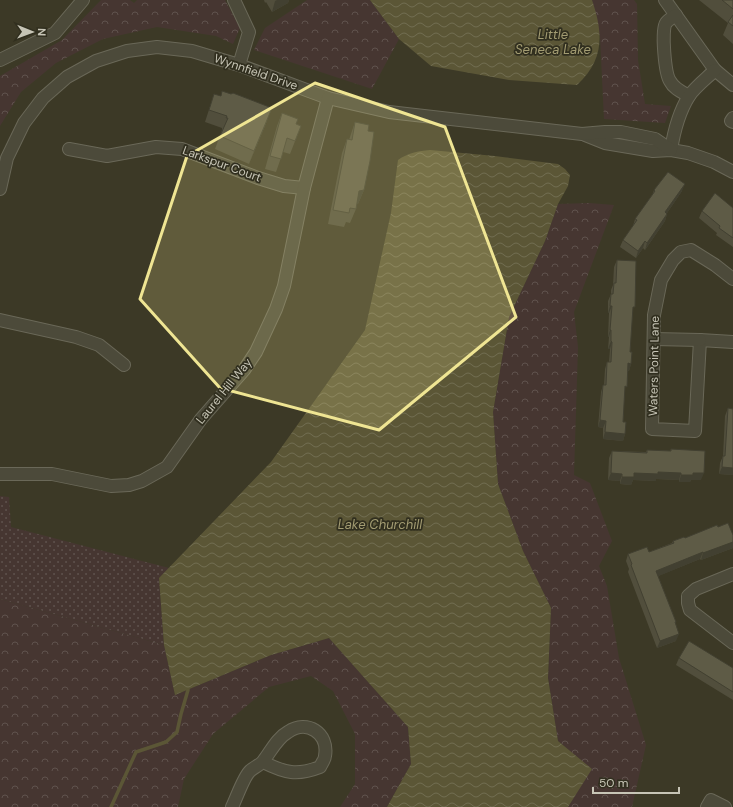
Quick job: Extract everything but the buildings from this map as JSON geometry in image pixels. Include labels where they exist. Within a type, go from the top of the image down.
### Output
[{"type":"street","points":[[0,60],[55,33],[83,0]]},
{"type":"street","points":[[234,0],[249,32],[239,65]]},
{"type":"street","points":[[665,0],[715,70],[733,85]]},
{"type":"street","points":[[676,15],[666,23],[664,32],[666,70],[669,80],[676,89],[689,96]]},
{"type":"street","name":"Wynnfield Drive","points":[[0,189],[4,157],[24,123],[43,98],[67,77],[96,61],[127,51],[157,47],[192,51],[239,65],[328,98],[389,112],[582,134],[605,143],[653,151],[671,150],[699,156],[733,172]]},
{"type":"street","points":[[671,150],[674,132],[679,116],[689,96],[715,70]]},
{"type":"street","name":"Laurel Hill Way","points":[[0,474],[52,474],[111,486],[123,486],[142,481],[167,467],[201,419],[244,370],[256,352],[276,309],[284,286],[304,188],[328,98]]},
{"type":"street","points":[[733,118],[731,121],[733,122]]},
{"type":"street","name":"Larkspur Court","points":[[69,149],[107,156],[156,147],[182,149],[258,178],[284,186],[304,188]]},
{"type":"street","name":"Waters Point Lane","points":[[700,340],[695,431],[652,429],[654,315],[661,280],[673,260],[681,252],[691,250],[715,265],[733,279]]},
{"type":"street","points":[[0,320],[76,337],[99,345],[124,364]]},
{"type":"street","points":[[654,339],[733,342]]},
{"type":"street","points":[[733,574],[696,589],[688,596],[690,610],[733,643]]},
{"type":"street","points":[[232,807],[249,772],[263,762],[274,746],[287,732],[300,727],[313,728],[321,735],[325,745],[326,756],[320,767],[308,771],[295,773],[284,771],[263,762]]},
{"type":"street","points":[[707,807],[710,800],[725,807]]},
{"type":"highlighted area","points":[[315,83],[445,127],[516,317],[379,430],[220,388],[140,299],[187,156]]},
{"type":"green space","points":[[101,0],[130,0],[134,3],[137,0],[225,0],[240,28],[233,44],[216,36],[157,27],[103,39],[56,63],[21,92],[0,126],[0,76],[62,40]]},
{"type":"green space","points":[[307,0],[370,0],[399,39],[372,89],[254,50],[265,28]]},
{"type":"green space","points":[[592,0],[634,0],[637,4],[638,60],[645,104],[671,106],[665,123],[604,119],[600,37]]},
{"type":"green space","points":[[589,203],[614,205],[574,312],[578,347],[574,475],[590,483],[612,541],[599,566],[607,586],[619,658],[646,745],[632,807],[568,807],[591,769],[558,741],[548,678],[551,608],[523,551],[498,484],[493,412],[509,317],[545,241],[558,204]]},
{"type":"green space","points":[[0,496],[9,497],[11,527],[169,568],[159,578],[164,645],[0,599]]},
{"type":"green space","points":[[0,599],[164,645],[175,695],[271,655],[329,638],[408,727],[411,764],[387,807],[340,807],[355,784],[355,734],[333,691],[311,676],[269,687],[213,734],[184,779],[178,807],[0,807]]},
{"type":"water","name":"Little Seneca Lake","points":[[370,0],[592,0],[596,12],[599,35],[597,55],[593,65],[577,85],[509,80],[431,66],[399,39]]},
{"type":"water","name":"Lake Churchill","points":[[430,150],[558,164],[570,175],[568,186],[558,204],[545,241],[509,317],[493,412],[498,484],[523,551],[551,608],[548,678],[558,741],[592,769],[568,807],[387,807],[411,764],[408,727],[329,638],[271,655],[175,695],[164,645],[159,578],[271,462],[365,330],[391,213],[398,160],[413,153]]},
{"type":"waterway","points":[[111,807],[136,752],[166,742],[177,732],[188,690]]}]
